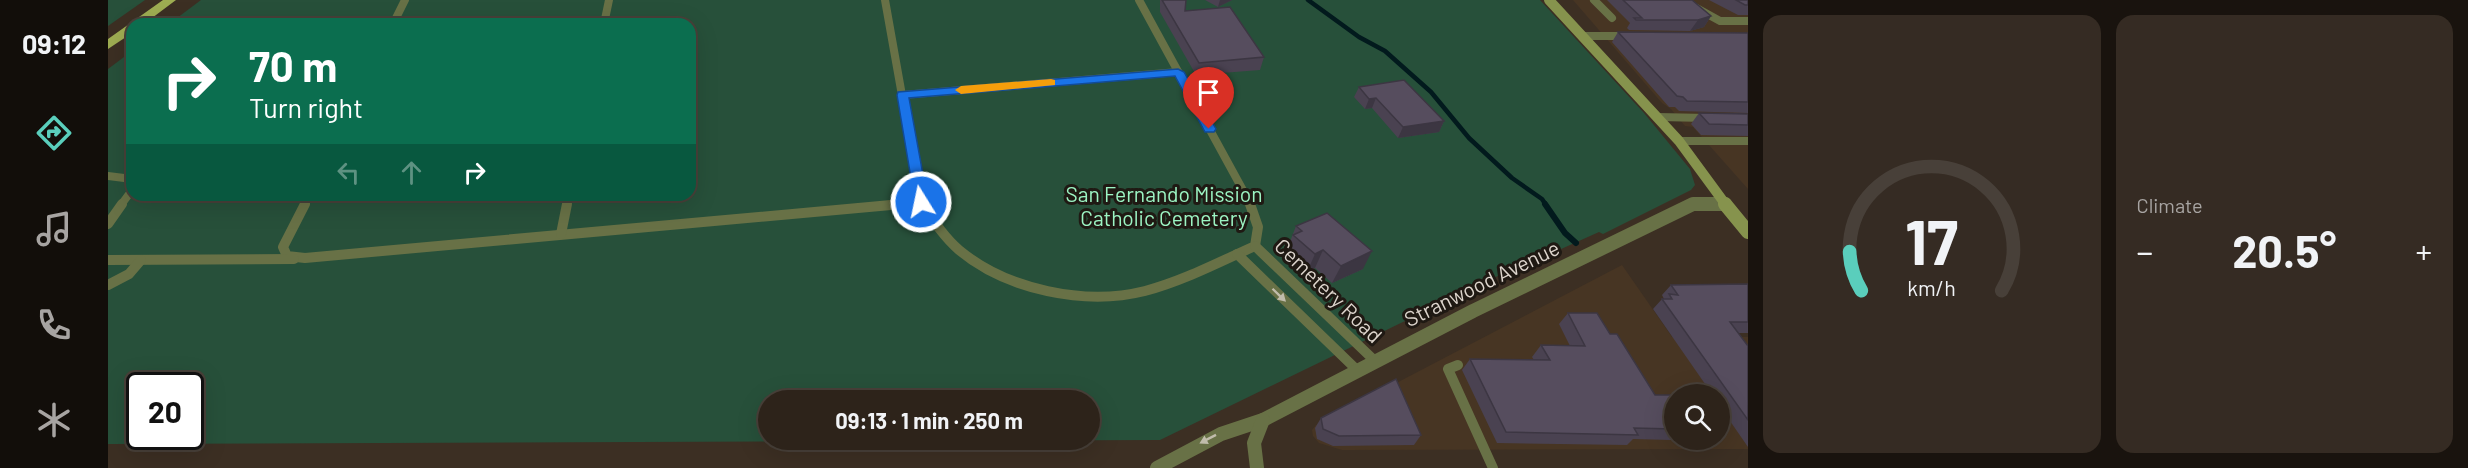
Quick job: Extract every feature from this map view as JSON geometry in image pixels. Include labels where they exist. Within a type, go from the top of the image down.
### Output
[{"type":"main road","points":[[144,18],[170,0]]},
{"type":"main road","points":[[1549,0],[1679,141],[1748,232]]},
{"type":"main road","points":[[108,45],[126,32]]},
{"type":"street","name":"Stranwood Avenue","points":[[1157,468],[1222,432],[1263,420],[1473,311],[1693,204],[1725,204]]},
{"type":"street","points":[[1257,468],[1252,451],[1253,438],[1263,420]]},
{"type":"lane","points":[[396,18],[405,0]]},
{"type":"lane","points":[[605,18],[609,0]]},
{"type":"lane","points":[[885,0],[921,202],[938,229],[961,253],[1026,285],[1058,292],[1098,296],[1143,292],[1197,273],[1237,254]]},
{"type":"lane","name":"Cemetery Road","points":[[1139,0],[1251,205],[1258,227],[1255,246]]},
{"type":"lane","points":[[1594,0],[1612,18]]},
{"type":"lane","points":[[1682,0],[1720,21],[1748,21]]},
{"type":"lane","points":[[1582,36],[1634,36]]},
{"type":"lane","points":[[903,95],[1178,72]]},
{"type":"lane","points":[[1658,117],[1714,118]]},
{"type":"lane","points":[[1679,141],[1748,141]]},
{"type":"lane","points":[[108,176],[126,178]]},
{"type":"lane","points":[[108,224],[126,198]]},
{"type":"lane","points":[[305,258],[287,256],[283,250],[306,201]]},
{"type":"lane","points":[[561,234],[568,201]]},
{"type":"lane","points":[[108,260],[305,258],[921,202]]},
{"type":"lane","name":"Cemetery Road","points":[[1255,246],[1237,254],[1358,371]]},
{"type":"lane","name":"Cemetery Road","points":[[1255,246],[1376,362]]},
{"type":"lane","points":[[108,285],[129,274],[141,260]]},
{"type":"lane","points":[[1458,365],[1448,369],[1493,468]]},
{"type":"shaded area","points":[[1573,0],[1748,0],[1748,189],[1693,127],[1685,126],[1671,109],[1662,103]]},
{"type":"shaded area","points":[[1622,265],[1672,337],[1748,337],[1748,449],[1730,449],[1730,384],[1664,384],[1664,449],[1342,450],[1319,443],[1313,436],[1312,430],[1316,425]]},
{"type":"green space","points":[[108,0],[145,0],[108,26]]},
{"type":"green space","name":"San Fernando Mission Catholic Cemetery","points":[[201,0],[1540,0],[1644,113],[1690,169],[1695,185],[1691,190],[1603,234],[1599,232],[1550,254],[1547,252],[1160,440],[1100,440],[1100,390],[758,390],[758,442],[204,444],[204,372],[126,372],[126,444],[108,444],[108,69],[126,56],[126,201],[696,201],[696,18],[177,18]]},
{"type":"building","points":[[1162,0],[1186,0],[1185,11],[1230,7],[1264,57],[1199,63]]},
{"type":"building","points":[[1623,0],[1692,0],[1711,16],[1698,20],[1636,20],[1634,18],[1642,18]]},
{"type":"building","points":[[1736,0],[1748,0],[1748,5],[1745,5]]},
{"type":"building","points":[[1618,32],[1748,33],[1748,102],[1687,101],[1677,96]]},
{"type":"building","points":[[1404,80],[1444,121],[1403,127],[1376,98],[1369,99],[1359,87]]},
{"type":"building","points":[[1699,113],[1748,114],[1748,125],[1709,124]]},
{"type":"building","points":[[1327,213],[1372,251],[1341,266],[1323,250],[1315,254],[1293,235],[1302,231],[1296,226]]},
{"type":"building","points":[[1748,284],[1748,322],[1730,322],[1748,346],[1748,420],[1730,395],[1730,384],[1722,384],[1662,299],[1672,299],[1669,294],[1678,295],[1671,285]]},
{"type":"building","points":[[1568,313],[1597,313],[1610,334],[1617,334],[1655,395],[1664,395],[1664,429],[1634,428],[1638,435],[1506,432],[1470,359],[1550,360],[1541,345],[1585,346]]},
{"type":"building","points":[[1396,379],[1421,435],[1339,436],[1323,429],[1321,418]]},
{"type":"waterway","points":[[1308,0],[1359,37],[1385,51],[1431,92],[1469,138],[1512,178],[1542,199],[1546,205]]},
{"type":"waterway","points":[[1545,204],[1565,233],[1576,243]]},
{"type":"slow traffic","points":[[961,90],[1051,83]]},
{"type":"route","points":[[921,202],[903,95],[1178,72],[1209,129]]}]
